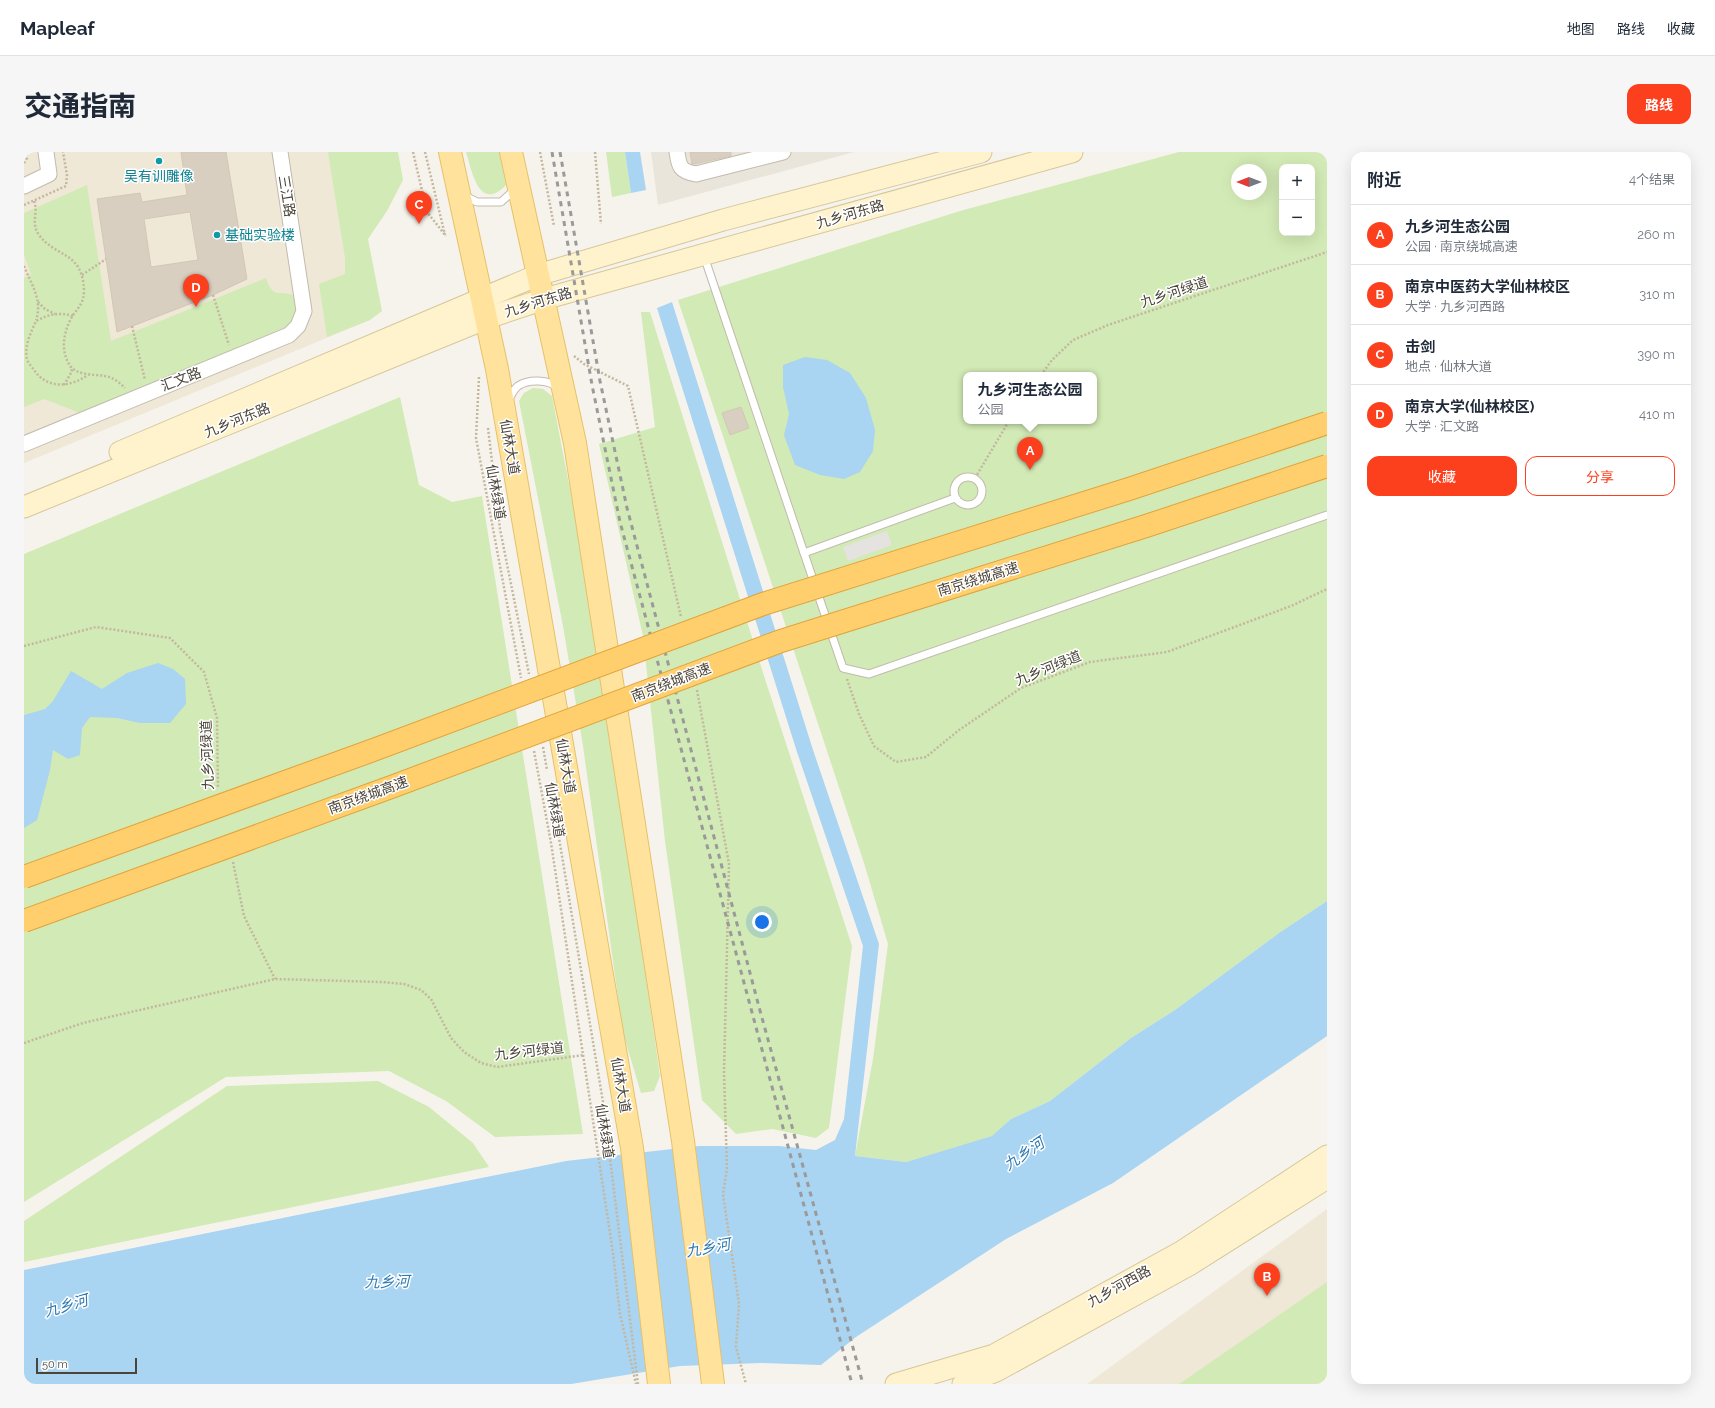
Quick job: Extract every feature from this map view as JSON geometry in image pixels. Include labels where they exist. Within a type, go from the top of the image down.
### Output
[{"type":"highway","points":[[24,877],[376,749],[763,604],[1130,489],[1327,423]]},
{"type":"highway","name":"南京绕城高速","points":[[24,921],[394,786],[781,641],[1146,526],[1327,466]]},
{"type":"main road","name":"仙林大道","points":[[450,152],[487,318],[496,416],[632,1148],[659,1378]]},
{"type":"main road","points":[[511,152],[575,443],[683,1141],[712,1376]]},
{"type":"main road","name":"九乡河东路","points":[[24,494],[482,297],[538,275],[723,220],[981,152]]},
{"type":"main road","name":"九乡河东路","points":[[24,507],[487,318],[544,299],[1072,152]]},
{"type":"main road","name":"九乡河西路","points":[[896,1384],[994,1355],[1181,1252],[1327,1156]]},
{"type":"main road","name":"九乡河西路","points":[[964,1384],[996,1371],[1189,1265],[1327,1178]]},
{"type":"street","points":[[24,186],[49,174],[46,152]]},
{"type":"street","name":"三江路","points":[[280,152],[301,287]]},
{"type":"street","points":[[677,152],[679,165],[685,172],[696,174],[728,159],[783,152]]},
{"type":"street","name":"汇文路","points":[[24,444],[132,398],[233,359],[289,335],[298,326],[304,311],[301,287]]},
{"type":"lane","points":[[458,188],[466,198],[477,202],[501,202],[511,193],[516,175]]},
{"type":"lane","points":[[704,254],[843,668],[869,674],[1327,515]]},
{"type":"lane","points":[[496,416],[512,392],[518,386],[526,382],[551,383],[565,395]]},
{"type":"lane","points":[[966,476],[975,478],[979,481],[982,494],[976,502],[972,504],[963,504],[955,498],[953,489],[957,480],[966,476]]},
{"type":"lane","points":[[804,553],[955,498]]},
{"type":"path","points":[[24,163],[27,158],[26,152]]},
{"type":"path","points":[[24,205],[66,186],[64,152]]},
{"type":"path","points":[[412,152],[427,212],[446,236],[425,152]]},
{"type":"path","points":[[540,152],[554,226]]},
{"type":"path","points":[[595,152],[601,224]]},
{"type":"path","points":[[34,201],[37,208],[34,224],[40,236],[70,256],[82,276],[84,293],[81,306],[73,316],[63,341],[64,355],[72,372],[64,385]]},
{"type":"path","name":"九乡河绿道","points":[[1043,372],[1052,360],[1073,340],[1108,324],[1327,252]]},
{"type":"path","points":[[82,276],[106,259]]},
{"type":"path","points":[[24,266],[36,291],[39,308],[27,342],[27,359],[38,376],[52,384],[64,385],[77,383],[89,375]]},
{"type":"path","points":[[213,295],[233,359]]},
{"type":"path","points":[[38,302],[45,309],[55,314]]},
{"type":"path","points":[[36,320],[63,313],[73,316]]},
{"type":"path","points":[[132,326],[148,392]]},
{"type":"path","points":[[574,356],[584,364],[628,386],[681,619]]},
{"type":"path","points":[[70,366],[77,371],[89,375],[106,376],[119,382],[132,398]]},
{"type":"path","name":"仙林绿道","points":[[483,394],[480,372],[476,438],[521,679]]},
{"type":"path","points":[[496,416],[500,529],[529,675]]},
{"type":"path","points":[[975,478],[1006,424]]},
{"type":"path","name":"九乡河绿道","points":[[843,668],[859,714],[874,746],[896,762],[926,757],[959,730],[1021,688],[1090,662],[1167,652],[1292,606],[1327,589]]},
{"type":"path","name":"九乡河绿道","points":[[24,646],[96,627],[170,638],[204,672],[217,718],[218,794]]},
{"type":"path","points":[[697,689],[729,864],[724,1073],[727,1169],[723,1194],[739,1304],[736,1347],[746,1384]]},
{"type":"path","points":[[542,744],[548,775]]},
{"type":"path","name":"仙林绿道","points":[[534,749],[551,843],[584,1055],[613,1253],[620,1314],[637,1384]]},
{"type":"path","points":[[557,829],[603,1102],[637,1384]]},
{"type":"path","points":[[232,856],[244,916],[275,979]]},
{"type":"path","name":"九乡河绿道","points":[[24,1043],[83,1023],[275,979],[382,982],[404,984],[421,990],[431,1000],[451,1038],[464,1052],[481,1063],[497,1067],[584,1055]]},
{"type":"shaded area","points":[[24,152],[341,152],[370,320],[24,463]]},
{"type":"shaded area","points":[[651,152],[854,152],[658,205]]},
{"type":"shaded area","points":[[887,531],[892,545],[848,561],[843,547]]},
{"type":"shaded area","points":[[1327,1209],[1327,1384],[1087,1384]]},
{"type":"green space","points":[[328,152],[398,152],[403,180],[387,211],[368,239],[382,311],[370,320],[327,337],[319,284],[345,274],[345,258]]},
{"type":"green space","points":[[466,152],[502,152],[507,184],[497,192],[490,194],[483,192],[474,178]]},
{"type":"green space","points":[[606,152],[625,152],[631,193],[612,197]]},
{"type":"green space","points":[[1179,152],[1327,152],[1327,901],[1279,933],[1175,1010],[1131,1038],[1050,1101],[1011,1119],[993,1136],[906,1162],[855,1156],[873,1059],[888,944],[864,863],[678,300],[960,211]]},
{"type":"green space","points":[[87,185],[111,341],[266,278],[274,292],[295,296],[296,311],[292,323],[289,327],[279,333],[80,413],[44,399],[24,407],[24,278],[31,274],[24,255],[24,213]]},
{"type":"green space","points":[[641,312],[650,312],[765,679],[852,946],[829,1128],[816,1138],[772,1129],[736,1134],[702,1100],[665,841],[643,636],[599,444],[655,427]]},
{"type":"green space","points":[[533,388],[543,389],[552,396],[595,620],[660,1076],[654,1091],[641,1093],[623,1033],[583,746],[563,626],[519,401],[524,393]]},
{"type":"green space","points":[[400,397],[419,485],[452,502],[482,496],[583,1134],[495,1137],[446,1101],[389,1071],[226,1077],[24,1202],[24,554]]},
{"type":"green space","points":[[378,1081],[429,1107],[473,1143],[489,1167],[24,1262],[24,1221],[227,1086]]},
{"type":"green space","points":[[1327,1282],[1327,1384],[1179,1384]]},
{"type":"water","points":[[625,152],[640,152],[646,190],[631,193]]},
{"type":"water","name":"九乡河","points":[[672,302],[813,750],[879,944],[855,1156],[906,1162],[992,1136],[1011,1119],[1050,1101],[1131,1038],[1175,1010],[1279,933],[1327,901],[1327,1036],[1113,1183],[1006,1239],[856,1337],[821,1365],[761,1363],[680,1366],[571,1384],[24,1384],[24,1270],[566,1161],[699,1146],[779,1146],[816,1150],[835,1140],[844,1119],[863,946],[797,752],[657,308]]},
{"type":"water","points":[[805,357],[827,360],[850,373],[866,398],[875,430],[873,451],[860,472],[844,479],[820,475],[795,465],[784,435],[789,414],[783,387],[783,365]]},
{"type":"water","points":[[158,663],[173,669],[185,679],[186,704],[170,723],[140,723],[117,718],[90,717],[82,728],[80,755],[68,759],[53,750],[50,770],[37,820],[24,828],[24,715],[45,709],[53,701],[71,671],[102,689],[127,673]]},
{"type":"building","name":"基础实验楼","points":[[181,152],[226,152],[247,279],[213,295],[117,332],[97,199],[140,193],[142,202],[187,195]],"holes":[[[190,212],[198,260],[151,267],[144,219]]]},
{"type":"building","points":[[690,152],[731,152],[731,156],[692,164]]},
{"type":"building","points":[[741,407],[749,428],[730,435],[722,413]]},
{"type":"railway","points":[[552,152],[592,385],[620,522],[852,1384]]},
{"type":"railway","points":[[560,152],[600,381],[627,508],[759,1007],[863,1384]]},
{"type":"place","name":"吴有训雕像","points":[[159,161]]},
{"type":"place","name":"击剑","points":[[419,224]]},
{"type":"place","name":"基础实验楼","points":[[217,235]]},
{"type":"place","name":"南京大学(仙林校区)","points":[[196,307]]},
{"type":"place","name":"九乡河生态公园","points":[[1030,470]]},
{"type":"place","name":"南京中医药大学仙林校区","points":[[1267,1296]]}]
